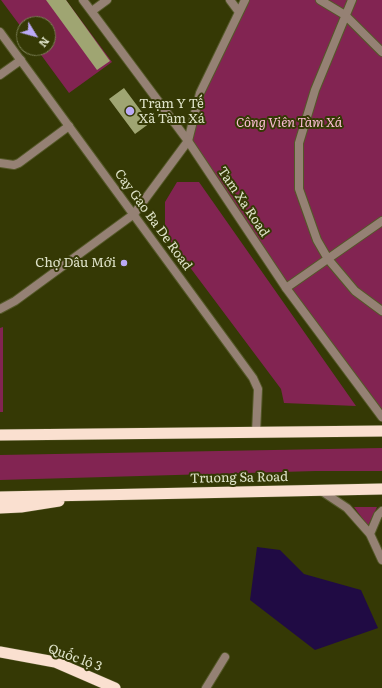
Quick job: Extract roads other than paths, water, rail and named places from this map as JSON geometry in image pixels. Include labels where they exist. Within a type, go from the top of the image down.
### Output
[{"type":"highway","points":[[0,428],[42,427],[102,434]]},
{"type":"highway","points":[[0,435],[382,431]]},
{"type":"highway","name":"Truong Sa Road","points":[[0,497],[382,489]]},
{"type":"highway","name":"Truong Sa Road","points":[[0,508],[21,507],[97,495]]},
{"type":"highway","name":"Quốc lộ 3","points":[[0,652],[55,662],[115,688]]},
{"type":"street","name":"Tam Xa Road","points":[[83,0],[188,141],[286,288],[382,417]]},
{"type":"street","points":[[92,11],[107,0]]},
{"type":"street","points":[[230,0],[239,12]]},
{"type":"street","points":[[0,309],[15,301],[134,214],[188,141],[200,93],[245,0]]},
{"type":"street","points":[[320,0],[345,16],[382,52]]},
{"type":"street","points":[[352,0],[316,90],[299,143],[299,189],[317,240],[328,259],[355,291],[382,311]]},
{"type":"street","name":"Cay Gao Ba De Road","points":[[0,32],[253,378],[258,389],[256,433]]},
{"type":"street","points":[[0,75],[20,60]]},
{"type":"street","points":[[0,163],[14,165],[19,163],[69,126]]},
{"type":"street","points":[[286,288],[382,221]]},
{"type":"street","points":[[319,490],[347,508],[370,534],[382,560]]},
{"type":"street","points":[[370,534],[378,515],[382,511]]},
{"type":"street","points":[[206,688],[225,657]]},
{"type":"place","name":"Trạm Y Tế Xã Tàm Xá","points":[[130,111]]},
{"type":"place","name":"Chợ Dâu Mới","points":[[124,263]]},
{"type":"park label","name":"Công Viên Tàm Xá","points":[[289,123]]}]
